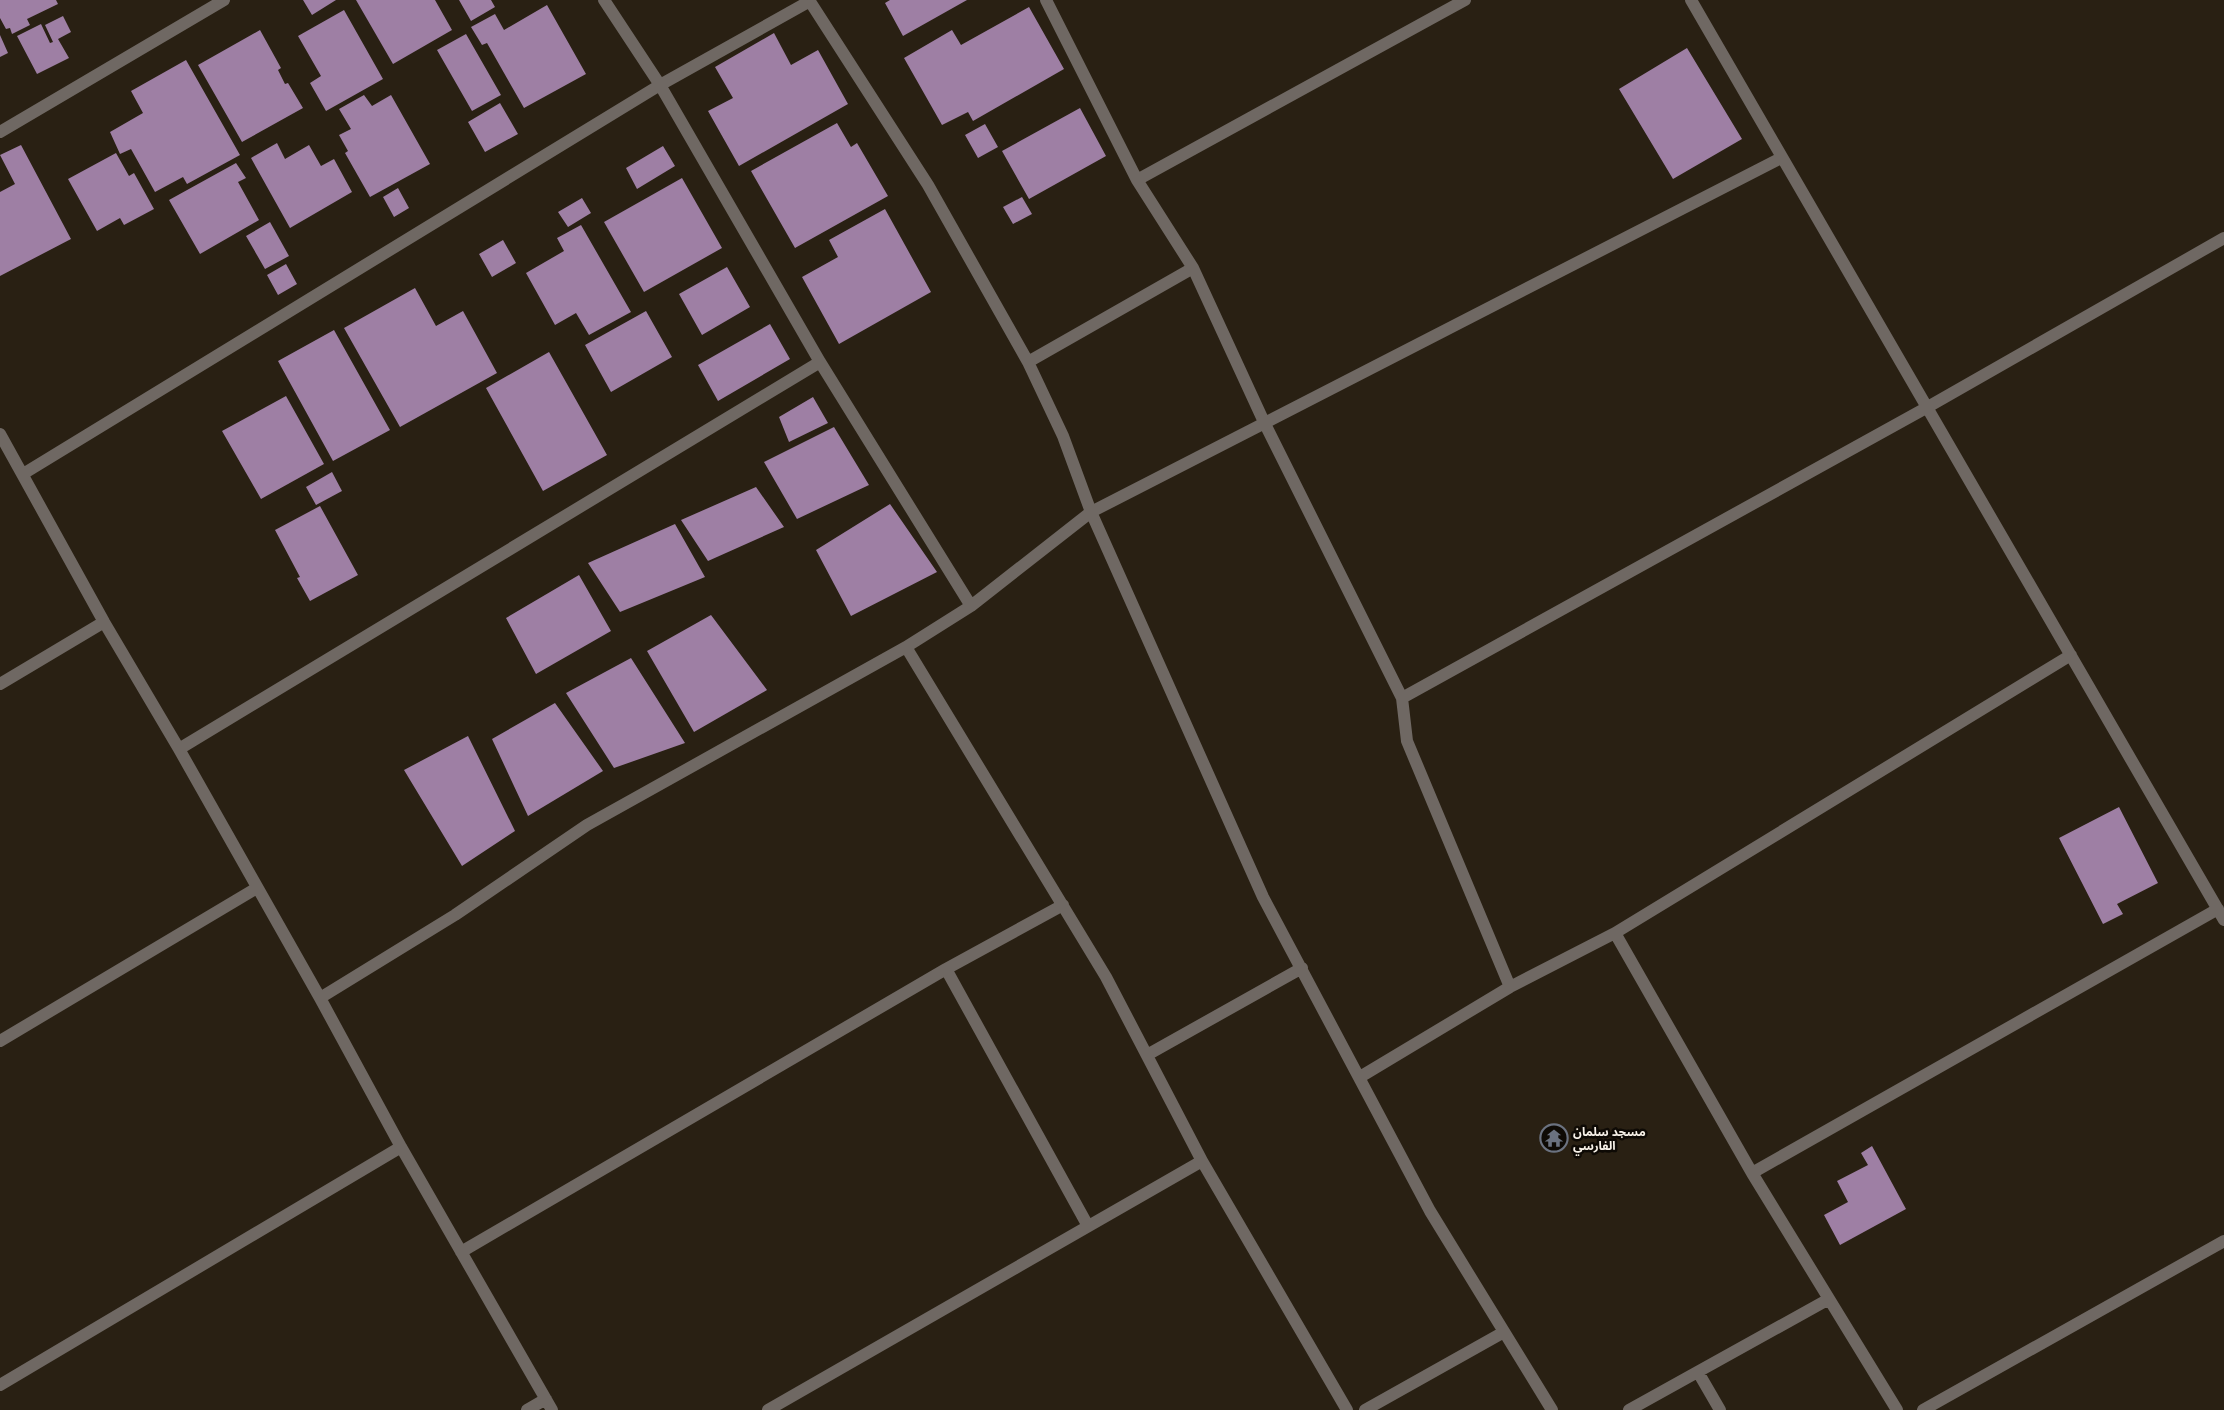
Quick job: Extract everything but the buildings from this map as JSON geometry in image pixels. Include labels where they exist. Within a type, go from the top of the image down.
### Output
[{"type":"street","points":[[0,132],[224,0]]},
{"type":"street","points":[[604,0],[660,85],[820,362],[971,606]]},
{"type":"street","points":[[1046,0],[1137,180],[1193,268],[1264,422],[1402,698],[1408,741],[1510,987]]},
{"type":"street","points":[[1137,180],[1465,0]]},
{"type":"street","points":[[1691,0],[2221,914],[1752,1173]]},
{"type":"street","points":[[23,474],[660,85],[809,1],[928,185],[1028,362],[1064,436],[1091,512],[1263,897],[1430,1211],[1552,1410]]},
{"type":"street","points":[[320,998],[455,915],[588,825],[906,647],[971,606],[1091,512],[1781,158]]},
{"type":"street","points":[[1402,698],[1926,408],[2224,238]]},
{"type":"street","points":[[1028,362],[1193,268]]},
{"type":"street","points":[[179,749],[820,362]]},
{"type":"street","points":[[0,434],[104,622],[179,749],[320,998],[401,1147],[549,1405],[527,1410]]},
{"type":"street","points":[[0,684],[104,622]]},
{"type":"street","points":[[906,647],[1106,977],[1202,1161],[1347,1410]]},
{"type":"street","points":[[1360,1077],[1510,987],[1615,933],[2071,655]]},
{"type":"street","points":[[0,1041],[257,888]]},
{"type":"street","points":[[461,1252],[946,969],[1063,905]]},
{"type":"street","points":[[1615,933],[1752,1173],[1897,1410]]},
{"type":"street","points":[[1147,1055],[1302,968]]},
{"type":"street","points":[[946,969],[1088,1226]]},
{"type":"street","points":[[0,1385],[401,1147]]},
{"type":"street","points":[[768,1410],[1202,1161]]},
{"type":"street","points":[[1923,1410],[2224,1241]]},
{"type":"street","points":[[1629,1410],[1829,1299]]},
{"type":"street","points":[[1364,1410],[1504,1332]]},
{"type":"street","points":[[1698,1372],[1720,1410]]},
{"type":"place","name":"مسجد سلمان الفارسي","points":[[1554,1138]]}]
